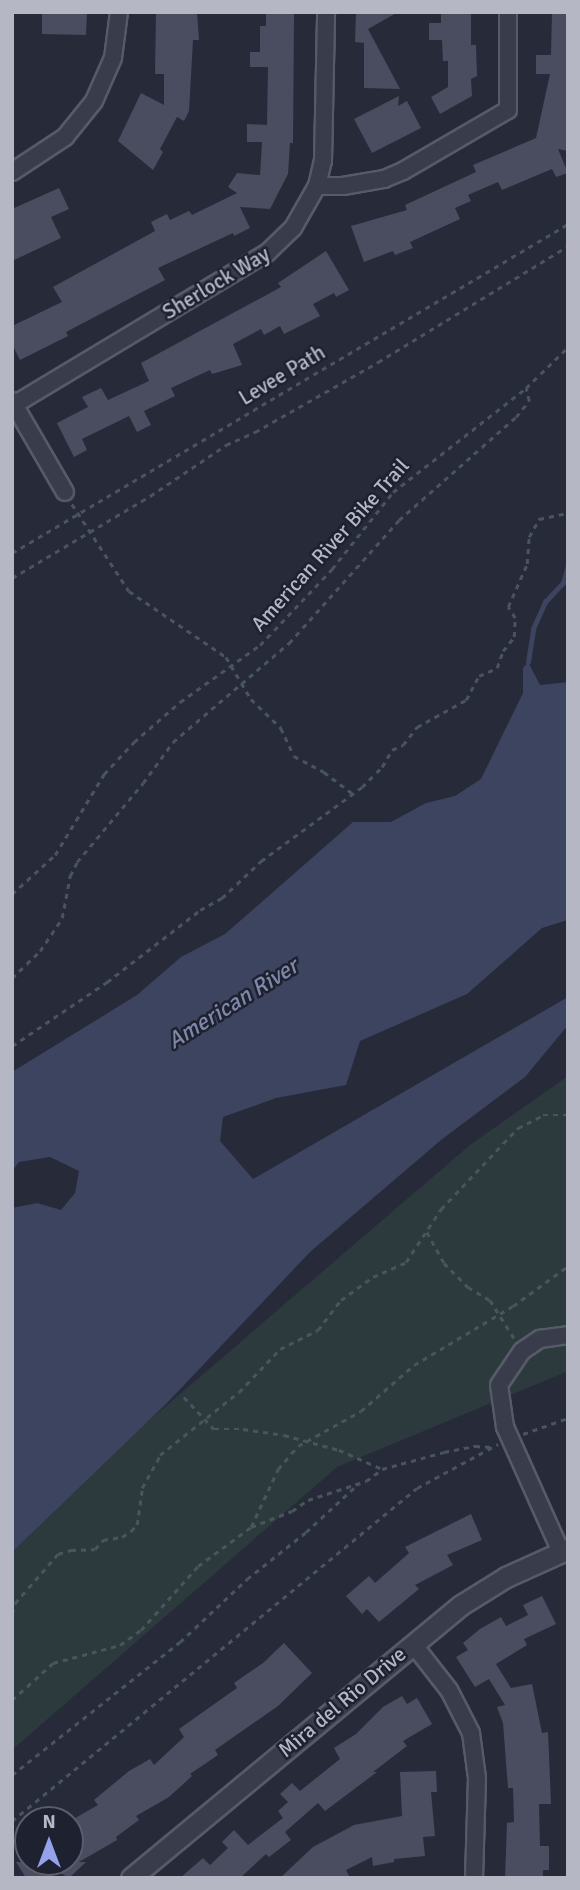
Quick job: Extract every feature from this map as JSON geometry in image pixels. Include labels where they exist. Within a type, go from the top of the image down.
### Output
[{"type":"street","points":[[12,172],[65,137],[94,101],[113,58],[119,12]]},
{"type":"street","name":"Sherlock Way","points":[[13,404],[267,253],[293,228],[317,186],[325,149],[326,12]]},
{"type":"street","points":[[317,186],[353,185],[384,179],[404,171],[508,110],[508,12]]},
{"type":"street","points":[[13,404],[65,492]]},
{"type":"street","points":[[564,1550],[505,1427],[499,1385],[522,1351],[540,1339],[568,1335]]},
{"type":"street","name":"Mira del Rio Drive","points":[[131,1878],[413,1644],[479,1593],[564,1550]]},
{"type":"street","points":[[413,1644],[449,1690],[471,1733],[477,1778],[474,1878]]},
{"type":"path","name":"Levee Path","points":[[12,553],[568,224]]},
{"type":"path","points":[[12,578],[150,496],[226,445],[255,432],[378,362],[568,246]]},
{"type":"path","name":"American River Bike Trail","points":[[12,894],[55,855],[104,774],[127,750],[180,702],[260,645],[293,612],[402,483],[526,388],[568,347]]},
{"type":"path","points":[[12,978],[40,951],[62,918],[70,876],[77,862],[143,783],[173,742],[289,643],[412,507],[516,417],[529,401],[526,388]]},
{"type":"path","points":[[65,492],[129,592],[226,657],[251,699],[281,728],[294,756],[324,772],[352,793]]},
{"type":"path","points":[[12,1046],[107,982],[200,910],[222,898],[261,861],[373,777],[392,750],[403,745],[417,727],[449,708],[459,706],[471,696],[480,676],[497,668],[503,650],[514,637],[515,618],[508,607],[527,564],[529,537],[539,519],[568,513]]},
{"type":"path","points":[[12,1615],[15,1603],[58,1554],[71,1550],[95,1549],[103,1541],[122,1537],[131,1531],[137,1525],[139,1496],[160,1455],[239,1392],[280,1349],[318,1330],[341,1300],[373,1277],[406,1262],[441,1209],[518,1128],[543,1115],[568,1115]]},
{"type":"path","points":[[428,1232],[444,1263],[468,1287],[484,1294],[522,1351]]},
{"type":"path","points":[[251,1527],[278,1469],[305,1441],[361,1411],[414,1365],[499,1314],[568,1266]]},
{"type":"path","points":[[184,1397],[202,1420],[219,1431],[243,1429],[305,1441],[339,1450],[382,1469]]},
{"type":"path","points":[[12,1821],[417,1488],[492,1447],[568,1418]]},
{"type":"path","points":[[12,1775],[180,1642],[247,1579],[306,1532],[358,1484],[382,1469],[475,1446],[492,1447]]},
{"type":"path","points":[[12,1700],[52,1663],[120,1645],[141,1630],[198,1566],[251,1527],[292,1511],[308,1500],[358,1484]]},
{"type":"shaded area","points":[[568,1076],[568,1371],[337,1467],[12,1750],[12,1538],[470,1145]]},
{"type":"water","name":"American River","points":[[528,662],[540,685],[568,682],[568,920],[542,928],[467,994],[360,1041],[346,1085],[276,1098],[223,1117],[220,1141],[253,1179],[568,997],[568,1025],[525,1077],[441,1140],[310,1252],[167,1403],[12,1552],[12,1208],[37,1203],[61,1210],[75,1193],[79,1171],[50,1157],[19,1162],[12,1171],[12,1072],[137,995],[181,957],[225,934],[353,822],[391,822],[426,803],[455,796],[481,779],[523,693],[523,668]]},
{"type":"building","points":[[87,12],[86,35],[42,34],[42,14]]},
{"type":"building","points":[[156,12],[197,12],[199,40],[193,40],[189,111],[184,121],[177,117],[160,149],[163,152],[153,170],[118,141],[141,93],[164,105],[164,74],[155,74]]},
{"type":"building","points":[[356,12],[398,12],[368,29],[400,89],[364,88],[364,43],[355,42]]},
{"type":"building","points":[[441,12],[471,12],[471,45],[476,45],[477,76],[471,79],[472,96],[440,114],[431,97],[448,87],[448,61],[443,61],[442,40],[429,40],[429,23],[441,23]]},
{"type":"building","points":[[552,12],[568,12],[568,151],[558,149],[568,173],[556,177],[552,169],[502,190],[498,182],[468,195],[471,201],[455,208],[460,219],[410,242],[413,248],[395,255],[393,251],[364,262],[351,226],[407,210],[405,205],[476,172],[473,165],[536,138],[550,74],[536,74],[536,55],[551,55]]},
{"type":"building","points":[[266,14],[294,14],[293,143],[290,143],[288,174],[270,209],[240,207],[250,228],[234,236],[233,233],[158,268],[165,280],[66,332],[68,336],[20,360],[12,344],[12,326],[62,302],[53,287],[155,231],[151,222],[167,214],[170,220],[189,211],[192,215],[237,193],[228,187],[237,173],[260,175],[262,142],[247,142],[247,124],[267,125],[268,67],[250,67],[250,52],[260,52],[260,26],[266,26]]},
{"type":"building","points":[[399,96],[398,106],[407,101],[421,128],[372,153],[354,119]]},
{"type":"building","points":[[59,188],[69,209],[51,217],[61,238],[12,261],[12,209]]},
{"type":"building","points":[[326,251],[349,290],[336,297],[334,293],[313,304],[320,316],[284,334],[280,326],[264,335],[261,329],[233,344],[242,365],[212,374],[210,370],[171,388],[175,396],[144,411],[151,425],[137,432],[129,416],[82,439],[87,450],[74,457],[57,423],[88,407],[82,397],[101,388],[108,400],[149,381],[141,363],[281,287],[278,283]]},
{"type":"building","points":[[471,1514],[482,1540],[447,1555],[453,1565],[415,1585],[419,1589],[379,1622],[367,1609],[362,1614],[346,1596],[369,1576],[375,1583],[409,1553],[405,1547]]},
{"type":"building","points":[[542,1596],[556,1624],[524,1639],[527,1645],[496,1664],[511,1688],[532,1684],[542,1733],[548,1732],[551,1804],[539,1804],[540,1846],[549,1846],[549,1870],[543,1870],[543,1878],[505,1878],[507,1823],[514,1822],[513,1788],[508,1788],[503,1723],[497,1707],[505,1705],[489,1679],[475,1687],[456,1657],[468,1650],[463,1643],[480,1629],[501,1617],[506,1626],[528,1615],[523,1605]]},
{"type":"building","points":[[284,1643],[312,1673],[278,1706],[215,1750],[218,1755],[190,1774],[192,1776],[169,1797],[136,1816],[139,1820],[116,1837],[117,1840],[84,1859],[84,1813],[98,1805],[94,1800],[129,1771],[150,1759],[154,1765],[184,1737],[179,1729],[237,1688],[234,1683],[263,1663]]},
{"type":"building","points":[[402,1696],[407,1704],[417,1698],[432,1724],[403,1741],[407,1746],[373,1772],[377,1772],[325,1811],[318,1803],[285,1832],[291,1840],[269,1857],[266,1854],[240,1878],[180,1878],[203,1858],[210,1865],[228,1848],[222,1842],[234,1830],[248,1845],[283,1818],[278,1811],[288,1802],[280,1794],[292,1783],[300,1791],[340,1759],[334,1748],[356,1734],[383,1707]]},
{"type":"building","points":[[436,1771],[437,1792],[431,1792],[435,1836],[423,1837],[425,1856],[394,1859],[394,1862],[373,1866],[372,1857],[346,1870],[350,1878],[280,1878],[313,1847],[354,1825],[402,1816],[400,1772]]},
{"type":"building","points":[[25,1876],[52,1876],[49,1878]]},
{"type":"waterway","points":[[528,662],[533,629],[545,602],[563,583],[568,566]]}]
